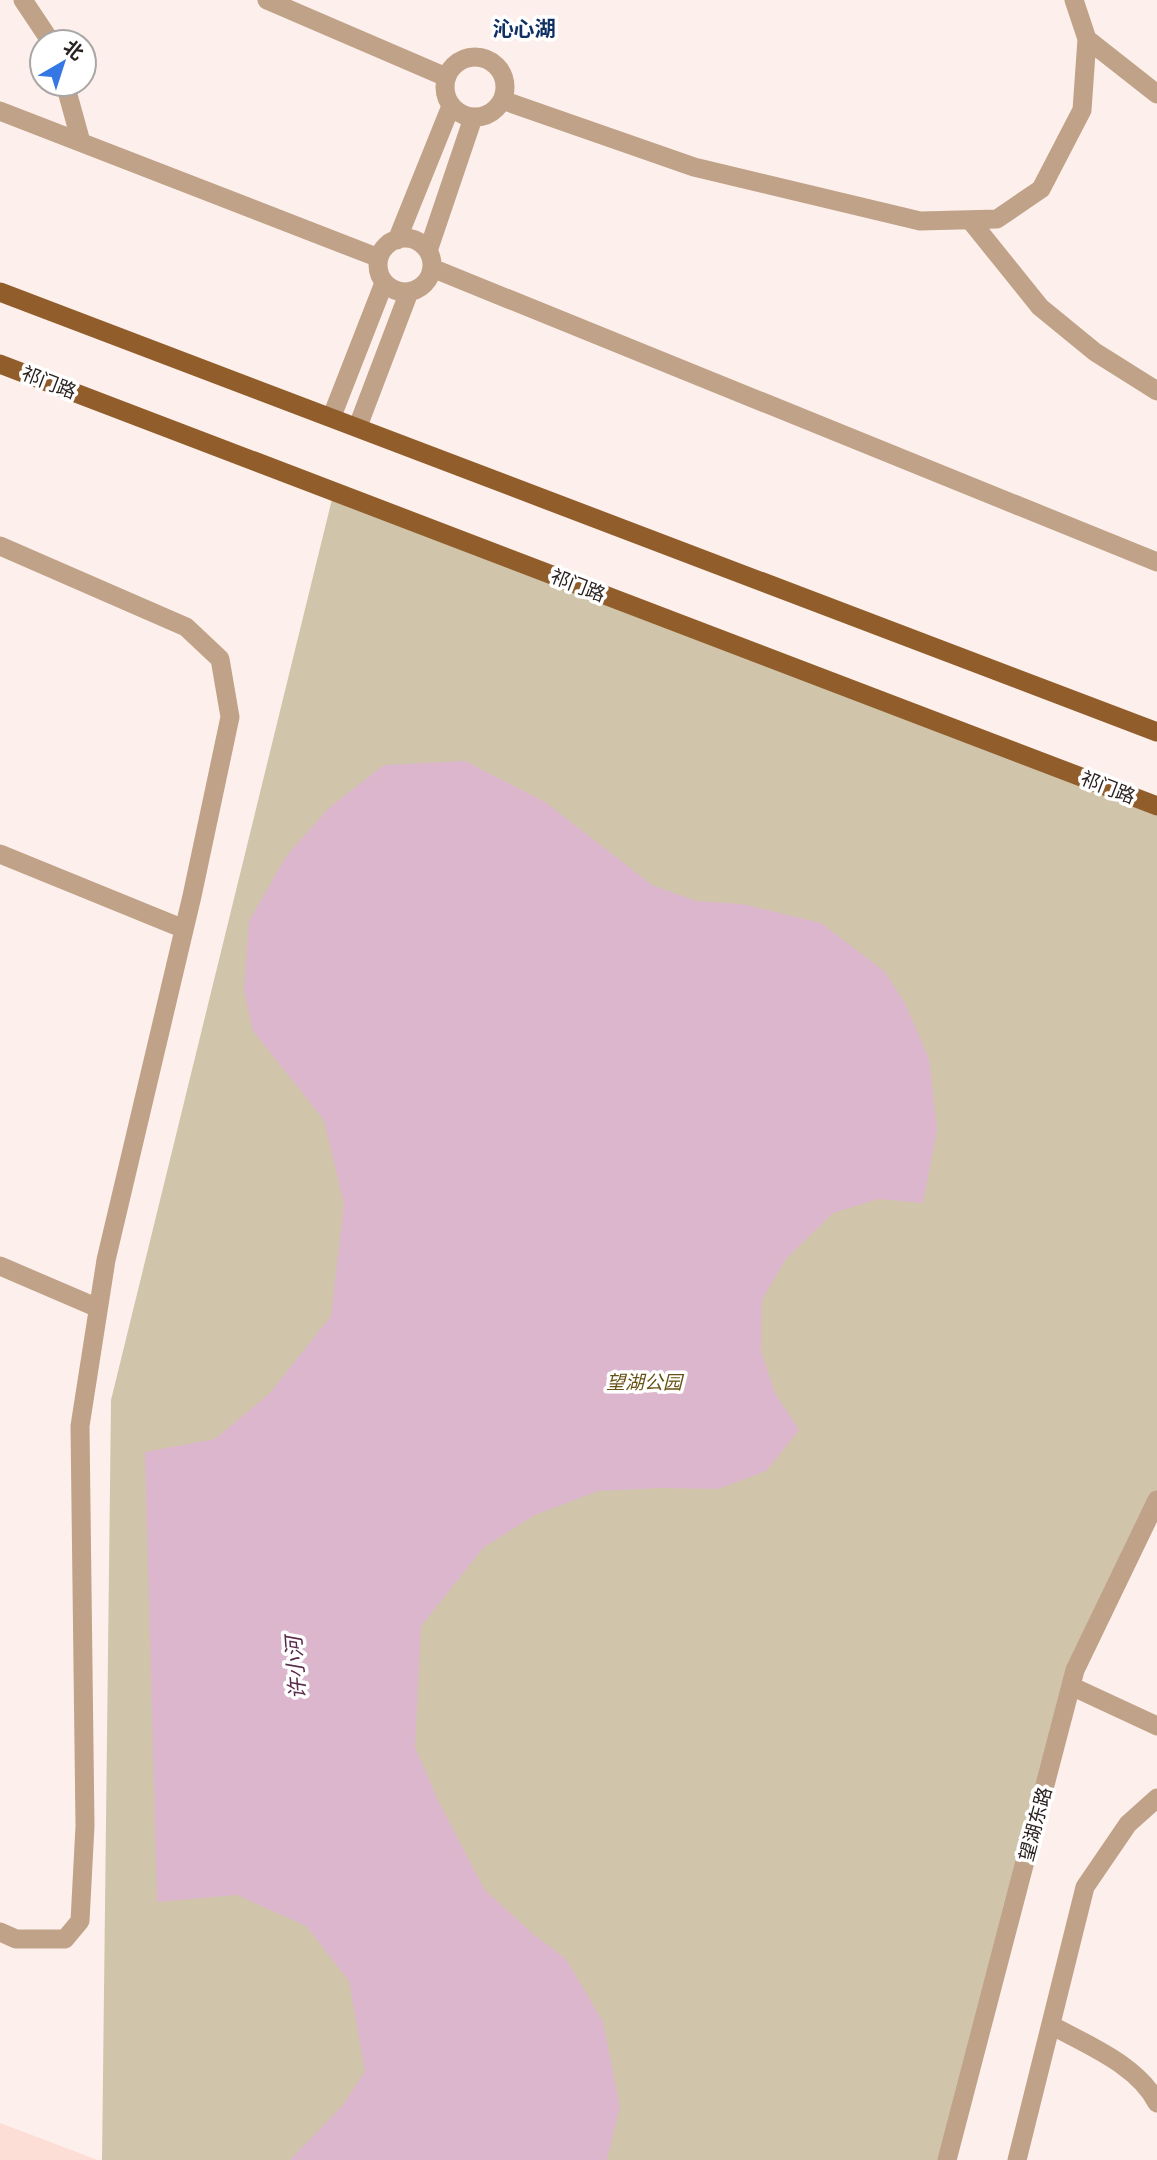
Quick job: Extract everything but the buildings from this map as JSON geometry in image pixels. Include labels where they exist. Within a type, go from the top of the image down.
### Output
[{"type":"main road","points":[[0,292],[332,416],[1157,732]]},
{"type":"main road","name":"祁门路","points":[[0,364],[1157,806]]},
{"type":"street","points":[[23,0],[42,28]]},
{"type":"street","points":[[267,0],[446,77]]},
{"type":"street","points":[[502,100],[694,167],[920,221],[997,219],[1041,189],[1082,110],[1087,39],[1074,0]]},
{"type":"street","points":[[1087,39],[1157,94]]},
{"type":"street","points":[[481,57],[498,67],[503,76],[505,85],[502,100],[492,112],[473,118],[463,116],[452,106],[444,93],[446,77],[454,65],[462,60],[481,57]]},
{"type":"street","points":[[69,98],[81,142]]},
{"type":"street","points":[[452,106],[397,240],[383,250],[379,258],[377,267],[384,283],[400,292],[409,292],[424,284],[473,118]]},
{"type":"street","points":[[0,111],[379,258]]},
{"type":"street","points":[[970,220],[1040,307],[1095,352],[1157,391]]},
{"type":"street","points":[[397,240],[415,240],[430,260],[1157,562]]},
{"type":"street","points":[[332,416],[384,283]]},
{"type":"street","points":[[358,426],[409,292]]},
{"type":"street","points":[[0,546],[186,627],[220,659],[230,717],[184,929],[106,1260],[80,1426],[85,1826],[80,1921],[65,1939],[16,1939],[0,1932]]},
{"type":"street","points":[[0,854],[184,929]]},
{"type":"street","points":[[0,1266],[98,1308]]},
{"type":"street","name":"望湖东路","points":[[947,2160],[1075,1670],[1157,1500]]},
{"type":"street","points":[[1071,1686],[1157,1726]]},
{"type":"street","points":[[1017,2160],[1085,1887],[1128,1824],[1157,1798]]},
{"type":"street","points":[[1051,2025],[1117,2063],[1150,2089],[1157,2103]]},
{"type":"shaded area","points":[[0,2123],[98,2160],[0,2160]]},
{"type":"green space","name":"望湖公园","points":[[334,491],[1157,806],[1157,1500],[1075,1670],[947,2160],[102,2160],[111,1400]]},
{"type":"water","name":"许小河","points":[[465,761],[545,802],[652,885],[696,901],[742,904],[821,923],[884,971],[905,1003],[929,1059],[937,1129],[923,1203],[878,1199],[833,1213],[785,1260],[762,1300],[761,1351],[775,1393],[799,1430],[766,1471],[718,1489],[598,1491],[535,1515],[484,1547],[421,1626],[415,1747],[438,1800],[484,1889],[533,1934],[566,1959],[603,2022],[620,2107],[607,2160],[290,2160],[343,2105],[365,2071],[349,1981],[306,1926],[237,1895],[157,1902],[145,1452],[215,1439],[269,1394],[331,1316],[344,1204],[324,1120],[253,1031],[244,991],[249,921],[287,855],[330,807],[384,765]]},
{"type":"district","name":"沁心湖","points":[[524,29]]}]
